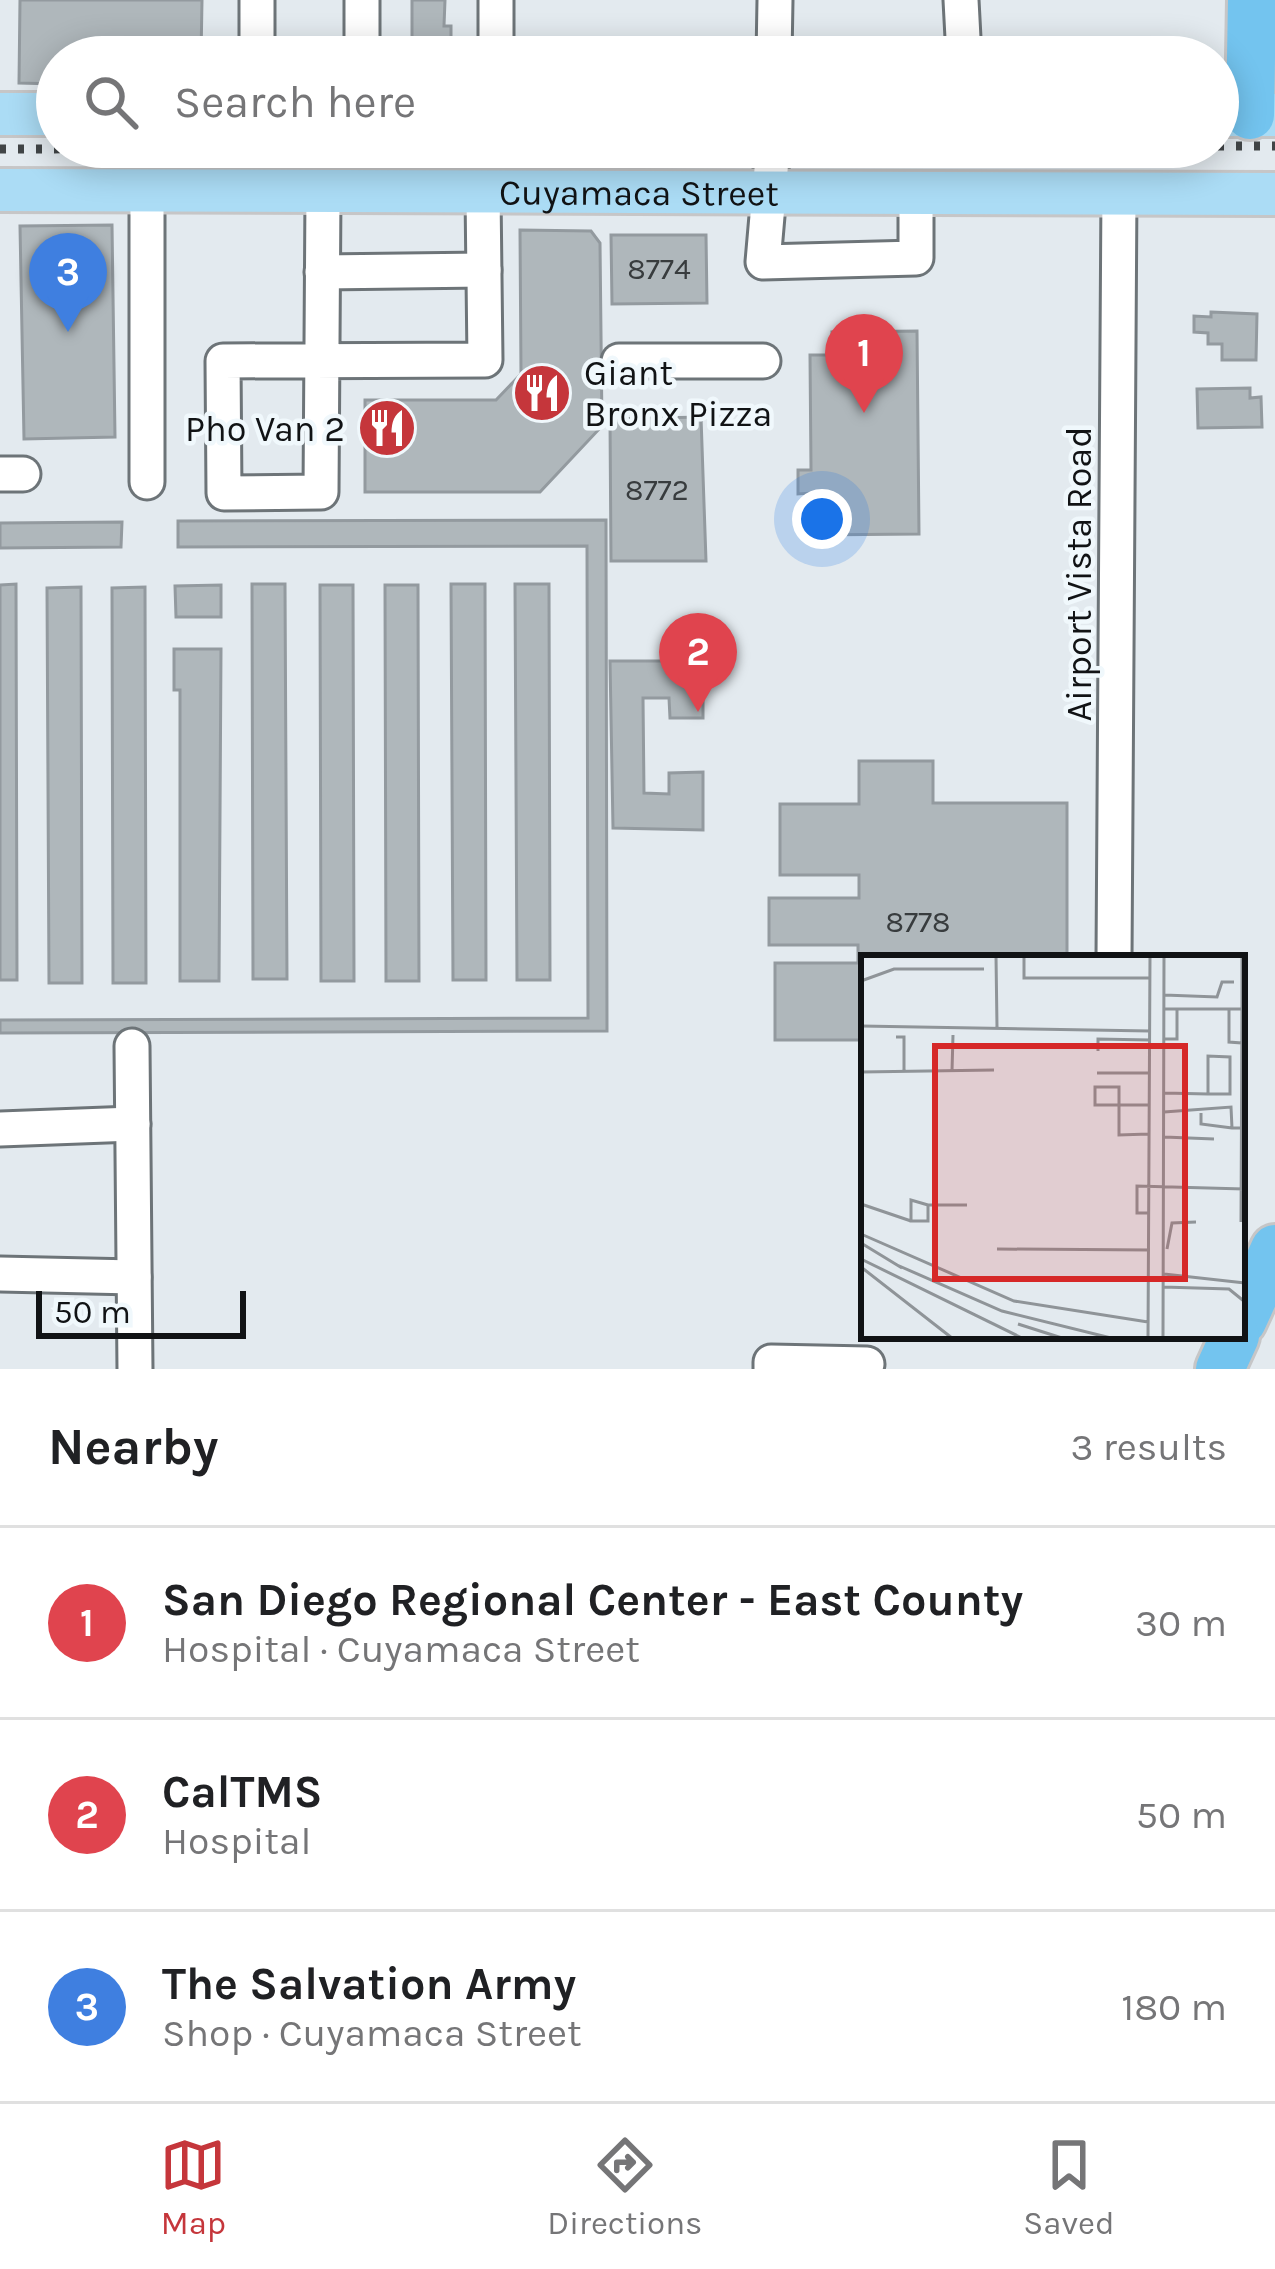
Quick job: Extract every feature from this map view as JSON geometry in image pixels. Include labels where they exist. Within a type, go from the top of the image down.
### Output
[{"type":"highway","points":[[1248,115],[1252,0]]},
{"type":"highway","points":[[1245,1314],[1275,1249]]},
{"type":"highway","points":[[1220,1369],[1234,1339]]},
{"type":"main road","points":[[0,114],[36,114]]},
{"type":"main road","name":"Cuyamaca Street","points":[[0,190],[1275,194]]},
{"type":"street","points":[[256,36],[257,0]]},
{"type":"street","points":[[362,0],[362,36]]},
{"type":"street","points":[[496,0],[496,36]]},
{"type":"street","points":[[774,36],[775,0]]},
{"type":"street","points":[[962,0],[963,36]]},
{"type":"street","points":[[773,168],[764,262],[916,258],[916,193]]},
{"type":"street","name":"Airport Vista Road","points":[[1114,955],[1119,191]]},
{"type":"street","points":[[147,192],[147,482]]},
{"type":"street","points":[[323,193],[322,272],[322,360],[321,492],[224,493],[224,361],[322,360],[484,360],[483,194]]},
{"type":"street","points":[[322,272],[484,270]]},
{"type":"street","points":[[619,361],[764,361]]},
{"type":"street","points":[[132,1046],[135,1369]]},
{"type":"street","points":[[0,1129],[133,1124]]},
{"type":"street","points":[[0,1274],[134,1277]]},
{"type":"street","points":[[771,1369],[771,1362],[867,1356]]},
{"type":"building","points":[[20,0],[202,0],[201,36],[36,36],[36,83],[19,83]]},
{"type":"building","points":[[412,0],[445,0],[444,26],[451,26],[451,36],[412,36]]},
{"type":"building","points":[[112,225],[115,437],[24,439],[20,226]]},
{"type":"building","points":[[520,230],[591,231],[600,243],[602,426],[540,492],[365,492],[365,400],[496,400],[521,374]]},
{"type":"building","points":[[611,235],[706,235],[707,303],[612,304]]},
{"type":"building","points":[[1211,312],[1257,314],[1256,360],[1222,360],[1222,344],[1208,344],[1208,333],[1194,332],[1194,316],[1211,317]]},
{"type":"building","points":[[917,331],[919,534],[811,535],[811,493],[798,494],[798,470],[811,470],[810,355],[833,355],[832,332]]},
{"type":"building","points":[[1250,388],[1250,398],[1261,397],[1262,427],[1198,428],[1197,389]]},
{"type":"building","points":[[701,417],[706,561],[611,561],[610,419]]},
{"type":"building","points":[[606,520],[607,1031],[0,1033],[0,1020],[588,1018],[587,546],[178,547],[178,521]]},
{"type":"building","points":[[122,522],[121,547],[0,548],[0,523]]},
{"type":"building","points":[[16,584],[17,980],[0,980],[0,585]]},
{"type":"building","points":[[252,584],[285,584],[287,979],[253,979]]},
{"type":"building","points":[[451,584],[485,584],[486,980],[453,980]]},
{"type":"building","points":[[515,584],[549,584],[550,980],[517,980]]},
{"type":"building","points":[[221,585],[221,617],[176,617],[175,586]]},
{"type":"building","points":[[320,585],[353,585],[354,981],[321,981]]},
{"type":"building","points":[[385,585],[418,585],[419,981],[386,981]]},
{"type":"building","points":[[81,587],[82,983],[49,983],[47,588]]},
{"type":"building","points":[[145,587],[146,983],[113,983],[112,588]]},
{"type":"building","points":[[174,649],[221,649],[219,981],[180,981],[180,690],[174,690]]},
{"type":"building","points":[[610,661],[703,661],[703,718],[670,718],[669,698],[643,698],[644,793],[669,794],[669,773],[703,772],[703,830],[613,828]]},
{"type":"building","points":[[859,761],[933,761],[933,803],[1067,803],[1067,955],[861,955],[861,1040],[775,1040],[775,963],[858,963],[858,945],[769,945],[769,898],[859,898],[859,875],[780,875],[780,804],[859,804]]},
{"type":"railway","points":[[1239,146],[1275,146]]},
{"type":"railway","points":[[0,149],[36,149]]},
{"type":"place","name":"The Salvation Army","points":[[68,332]]},
{"type":"place","name":"Giant Bronx Pizza","points":[[542,393]]},
{"type":"place","name":"San Diego Regional Center - East County","points":[[864,413]]},
{"type":"place","name":"Pho Van 2","points":[[387,428]]},
{"type":"place","name":"CalTMS","points":[[698,712]]}]
